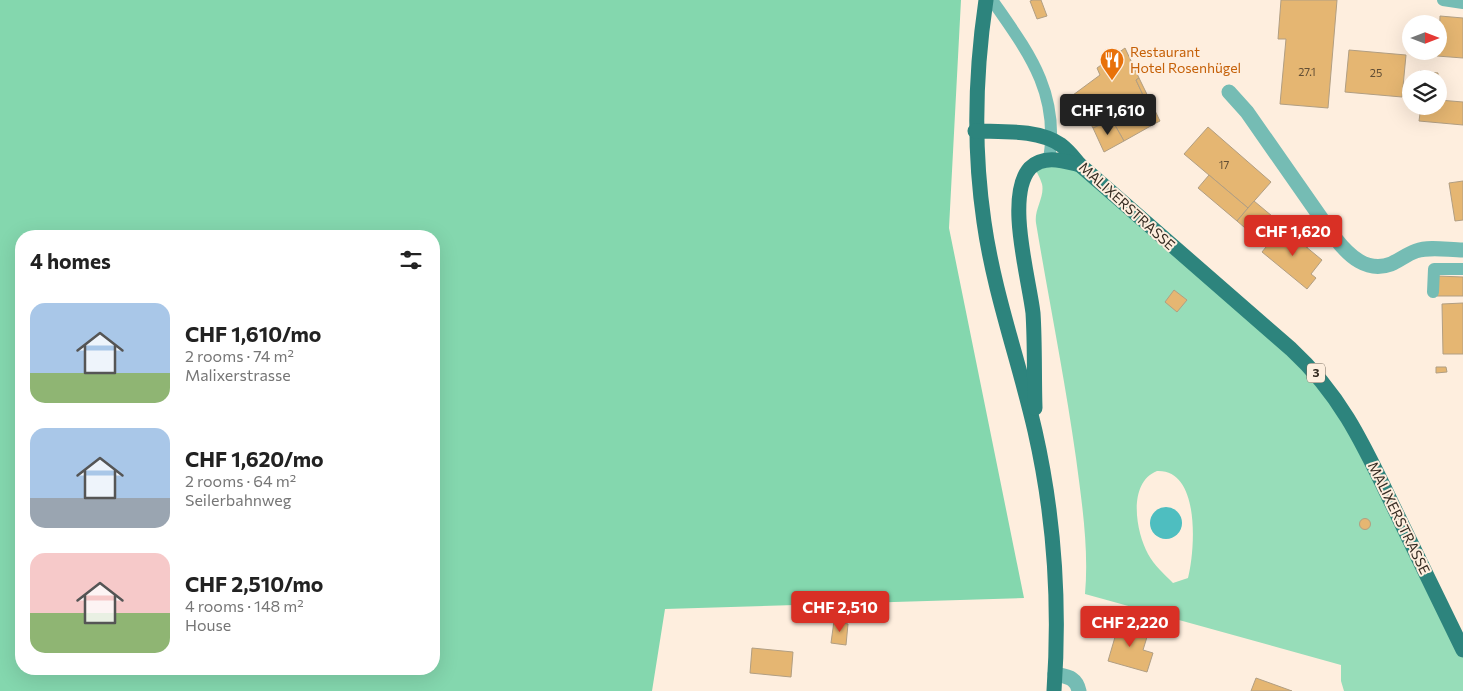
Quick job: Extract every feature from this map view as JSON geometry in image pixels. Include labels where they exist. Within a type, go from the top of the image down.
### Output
[{"type":"main road","points":[[986,0],[979,46],[975,131],[980,194],[988,247],[1035,432],[1044,482],[1054,589],[1054,691]]},
{"type":"main road","name":"MALIXERSTRASSE","points":[[975,131],[1027,134],[1052,140],[1067,150],[1080,165],[1298,356],[1330,390],[1363,444],[1463,650]]},
{"type":"main road","points":[[1035,432],[1033,314],[1020,232],[1019,203],[1023,180],[1029,169],[1037,163],[1060,160],[1080,165]]},
{"type":"street","points":[[1229,92],[1247,112],[1335,238],[1356,260],[1369,265],[1382,266],[1422,250],[1463,250]]},
{"type":"street","points":[[1055,674],[1071,677],[1077,683],[1079,691]]},
{"type":"lane","points":[[992,0],[1033,60],[1043,85],[1049,108],[1052,140],[1050,160]]},
{"type":"lane","points":[[1443,0],[1463,3]]},
{"type":"lane","points":[[1433,292],[1434,269],[1463,269]]},
{"type":"green space","points":[[0,0],[961,0],[949,228],[1024,598],[665,609],[652,691],[0,691]]},
{"type":"green space","points":[[1033,165],[1080,165],[1330,390],[1463,650],[1463,691],[1344,691],[1341,681],[1341,665],[1085,594],[1084,526],[1076,458],[1036,223],[1043,189]],"holes":[[[1157,471],[1171,474],[1181,483],[1188,497],[1192,514],[1193,532],[1188,578],[1173,583],[1156,566],[1148,554],[1140,533],[1137,509],[1141,486],[1148,477]]]},
{"type":"water","points":[[1166,507],[1172,508],[1177,512],[1181,517],[1181,529],[1177,534],[1172,538],[1166,539],[1160,538],[1155,534],[1151,529],[1150,523],[1151,517],[1155,512],[1160,508]]},
{"type":"building","points":[[1041,0],[1047,16],[1037,19],[1030,1]]},
{"type":"building","points":[[1281,0],[1337,0],[1328,108],[1280,104],[1286,39],[1278,39]]},
{"type":"building","points":[[1448,17],[1463,18],[1463,58],[1448,57]]},
{"type":"building","points":[[1125,48],[1139,78],[1136,80],[1156,123],[1124,141],[1112,120],[1093,128],[1073,95],[1100,75],[1097,68]]},
{"type":"building","points":[[1349,50],[1402,55],[1402,60],[1406,60],[1405,70],[1402,70],[1402,97],[1345,92]]},
{"type":"building","points":[[1139,78],[1160,121],[1156,123],[1136,80]]},
{"type":"building","points":[[1447,101],[1463,102],[1463,125],[1419,121],[1420,115],[1447,115]]},
{"type":"building","points":[[1112,120],[1124,141],[1104,152],[1093,128]]},
{"type":"building","points":[[1208,127],[1271,182],[1248,208],[1184,154]]},
{"type":"building","points":[[1209,175],[1248,208],[1237,221],[1198,188]]},
{"type":"building","points":[[1463,181],[1463,220],[1455,221],[1449,183]]},
{"type":"building","points":[[1254,201],[1308,246],[1307,248],[1282,227],[1266,246],[1237,221]]},
{"type":"building","points":[[1282,227],[1322,260],[1311,274],[1316,278],[1307,289],[1262,252]]},
{"type":"building","points":[[1438,276],[1463,277],[1463,296],[1437,296]]},
{"type":"building","points":[[1174,290],[1187,300],[1177,312],[1165,302]]},
{"type":"building","points":[[1463,303],[1463,354],[1443,354],[1442,304]]},
{"type":"building","points":[[1436,367],[1446,367],[1447,372],[1436,373]]},
{"type":"building","points":[[1365,518],[1371,524],[1365,530],[1359,524]]},
{"type":"building","points":[[1120,620],[1141,626],[1139,634],[1147,637],[1143,650],[1153,653],[1147,672],[1108,661]]},
{"type":"building","points":[[834,621],[848,624],[846,645],[831,643]]},
{"type":"building","points":[[752,648],[793,652],[791,677],[750,673]]},
{"type":"building","points":[[1256,678],[1292,691],[1251,691]]},
{"type":"place","name":"Restaurant Hotel Rosenhügel","points":[[1112,81]]}]
